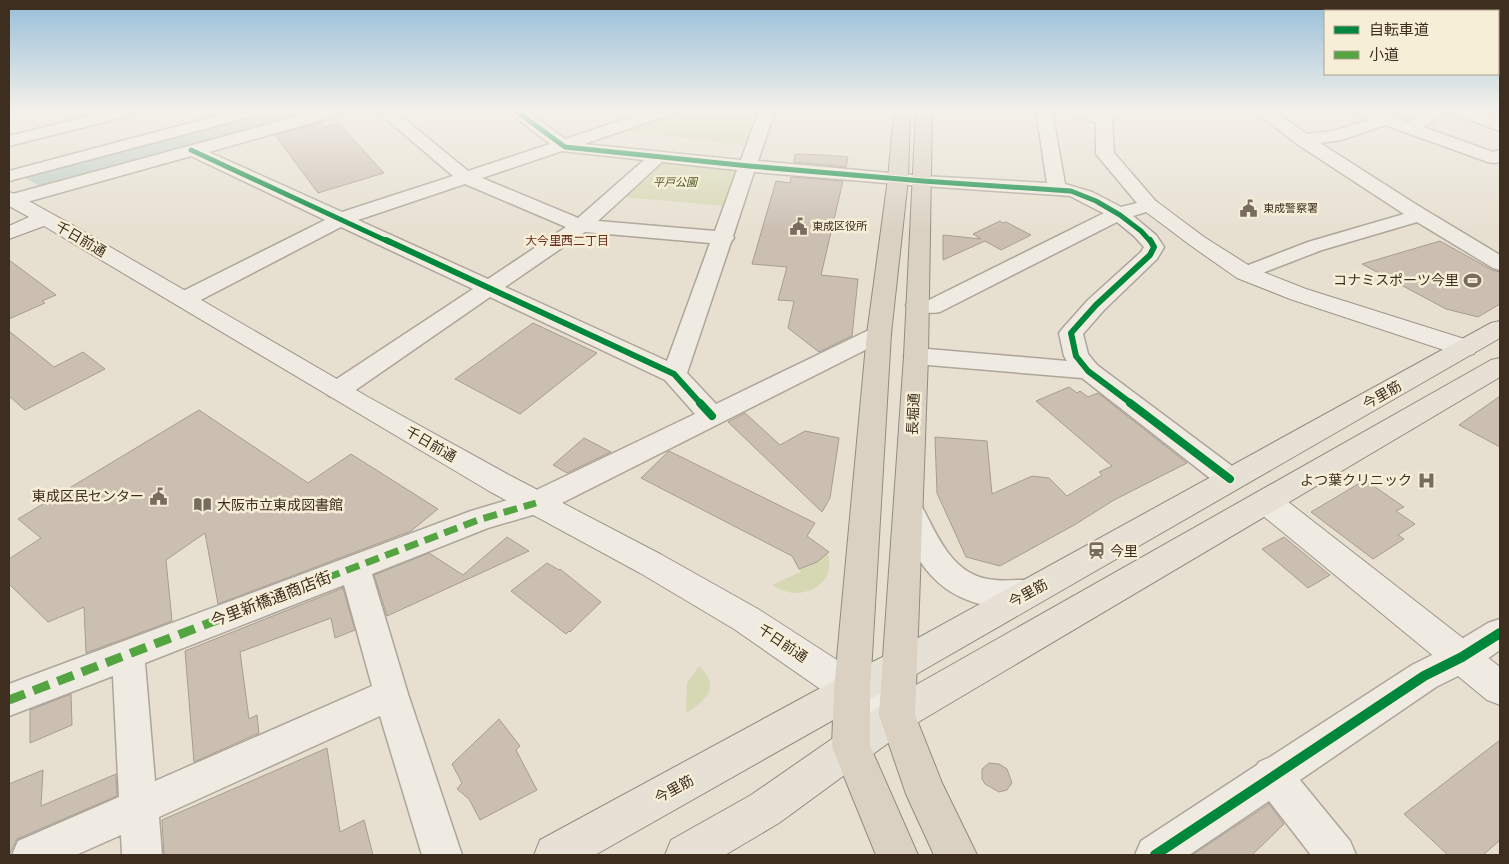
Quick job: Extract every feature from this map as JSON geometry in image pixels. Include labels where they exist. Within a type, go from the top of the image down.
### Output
[{"type":"highway","name":"長堀通","points":[[897,716],[909,509],[917,305],[907,151]]},
{"type":"highway","name":"長堀通","points":[[852,690],[879,334],[916,151]]},
{"type":"highway","points":[[852,690],[852,747],[897,855]]},
{"type":"highway","points":[[897,716],[926,794],[956,855]]},
{"type":"main road","name":"千日前通","points":[[9,195],[338,390],[536,503],[651,564],[746,619],[852,690],[897,716]]},
{"type":"main road","points":[[1149,205],[1197,241],[1245,273],[1298,294],[1465,348]]},
{"type":"main road","points":[[9,233],[45,218]]},
{"type":"main road","name":"今里筋","points":[[555,855],[852,690],[901,665],[1500,328]]},
{"type":"main road","points":[[686,855],[765,809],[897,716],[1500,366]]},
{"type":"main road","points":[[1267,502],[1500,688]]},
{"type":"street","points":[[9,195],[139,151]]},
{"type":"street","points":[[9,195],[186,151]]},
{"type":"street","points":[[194,151],[674,374],[712,416]]},
{"type":"street","points":[[433,151],[466,178],[581,226],[724,238]]},
{"type":"street","points":[[185,299],[341,220],[551,151]]},
{"type":"street","points":[[605,151],[910,180],[1058,189],[1076,192],[1118,214],[1151,240],[1154,247],[1150,255],[1096,305],[1071,333],[1076,356],[1088,371],[1230,479]]},
{"type":"street","points":[[674,374],[753,151]]},
{"type":"street","points":[[1051,151],[1058,189]]},
{"type":"street","points":[[917,305],[932,307],[1118,214],[1149,205],[1105,154],[1105,151]]},
{"type":"street","points":[[1320,151],[1418,216],[1500,264]]},
{"type":"street","points":[[1475,151],[1494,158],[1500,155]]},
{"type":"street","points":[[338,390],[581,226],[658,157]]},
{"type":"street","points":[[1245,273],[1323,243],[1418,216]]},
{"type":"street","name":"今里新橋通商店街","points":[[9,700],[488,517],[536,503],[879,334]]},
{"type":"street","points":[[916,356],[1088,371]]},
{"type":"street","points":[[909,509],[922,540],[930,553],[948,575],[956,581],[966,587],[991,594],[1029,592]]},
{"type":"street","points":[[355,567],[391,694],[442,855]]},
{"type":"street","points":[[1159,854],[1272,776],[1424,676],[1462,657],[1500,633]]},
{"type":"street","points":[[128,653],[142,855]]},
{"type":"street","points":[[32,855],[391,694]]},
{"type":"street","points":[[1272,776],[1336,855]]},
{"type":"green space","name":"平戸公園","points":[[658,163],[733,169],[739,173],[726,206],[623,197]]},
{"type":"green space","points":[[827,553],[829,569],[827,575],[818,586],[811,590],[795,593],[786,592],[772,585],[801,572],[799,569]]},
{"type":"green space","points":[[699,666],[709,680],[709,692],[700,703],[686,713],[687,683]]},
{"type":"shaded area","points":[[114,151],[181,151],[9,198],[9,179]]},
{"type":"pier","points":[[21,176],[46,189],[9,199],[9,179]]},
{"type":"building","points":[[287,151],[364,151],[384,173],[318,193]]},
{"type":"building","points":[[795,154],[848,157],[846,167],[794,162]]},
{"type":"building","points":[[791,177],[843,181],[821,275],[858,279],[852,336],[819,352],[788,328],[794,301],[778,300],[787,267],[752,264],[776,181],[790,183]]},
{"type":"building","points":[[1000,221],[1006,222],[1031,235],[1001,250],[985,241],[943,260],[943,235],[981,239],[973,234]]},
{"type":"building","points":[[1440,241],[1492,270],[1500,272],[1500,304],[1478,317],[1446,309],[1362,264]]},
{"type":"building","points":[[9,260],[56,295],[42,301],[45,303],[9,319]]},
{"type":"building","points":[[533,323],[597,353],[520,414],[455,379]]},
{"type":"building","points":[[9,331],[54,367],[83,352],[105,369],[25,410],[9,396]]},
{"type":"building","points":[[1069,387],[1077,393],[1080,391],[1088,397],[1098,393],[1187,463],[1114,500],[1076,524],[1000,566],[966,557],[937,493],[935,437],[987,441],[992,494],[1032,476],[1049,478],[1067,496],[1102,475],[1099,472],[1112,466],[1036,401]]},
{"type":"building","points":[[1500,396],[1500,447],[1459,425]]},
{"type":"building","points":[[199,410],[308,483],[351,454],[438,509],[411,531],[218,604],[205,533],[166,560],[172,621],[86,653],[84,607],[48,622],[9,584],[9,559],[41,538],[18,519]]},
{"type":"building","points":[[745,413],[780,445],[805,431],[839,438],[830,498],[822,512],[728,422]]},
{"type":"building","points":[[584,438],[611,452],[567,473],[553,465]]},
{"type":"building","points":[[669,451],[815,523],[807,536],[829,552],[817,562],[799,569],[792,556],[641,478]]},
{"type":"building","points":[[1365,480],[1404,507],[1396,511],[1415,524],[1398,535],[1404,539],[1373,559],[1311,512]]},
{"type":"building","points":[[507,537],[529,551],[387,616],[374,575],[429,553],[463,575]]},
{"type":"building","points":[[1284,537],[1330,575],[1308,588],[1262,549]]},
{"type":"building","points":[[547,563],[560,569],[601,602],[566,634],[511,591]]},
{"type":"building","points":[[343,588],[355,630],[335,638],[331,618],[240,652],[249,719],[257,715],[259,733],[194,762],[185,651]]},
{"type":"building","points":[[71,694],[72,725],[30,743],[30,710]]},
{"type":"building","points":[[499,719],[520,746],[516,750],[537,790],[480,820],[469,799],[457,789],[462,783],[452,764]]},
{"type":"building","points":[[1500,740],[1500,840],[1483,855],[1448,855],[1404,814]]},
{"type":"building","points":[[327,748],[340,832],[364,820],[373,855],[164,855],[162,820]]},
{"type":"building","points":[[989,763],[999,764],[1007,769],[1012,783],[1007,790],[999,792],[985,784],[982,779],[982,769]]},
{"type":"building","points":[[43,770],[41,806],[116,774],[117,796],[17,839],[9,855],[9,784]]},
{"type":"building","points":[[1269,804],[1284,824],[1252,855],[1192,855]]},
{"type":"marked path","points":[[9,700],[481,519],[536,503]]},
{"type":"cycle path","points":[[194,151],[674,374],[712,416]]},
{"type":"cycle path","points":[[607,151],[923,181],[1069,190],[1096,201],[1131,223],[1149,239],[1154,247],[1150,255],[1096,305],[1071,333],[1076,356],[1088,371],[1230,479]]},
{"type":"cycle path","points":[[1155,855],[1424,676],[1462,657],[1500,633]]},
{"type":"place","name":"東成警察署","points":[[1249,208]]},
{"type":"place","name":"東成区役所","points":[[798,226]]},
{"type":"place","name":"コナミスポーツ今里","points":[[1473,280]]},
{"type":"place","name":"よつ葉クリニック","points":[[1426,480]]},
{"type":"place","name":"東成区民センター","points":[[158,496]]},
{"type":"place","name":"大阪市立東成図書館","points":[[203,505]]},
{"type":"place","name":"今里","points":[[1096,551]]},
{"type":"district","name":"大今里西二丁目","points":[[567,241]]}]
